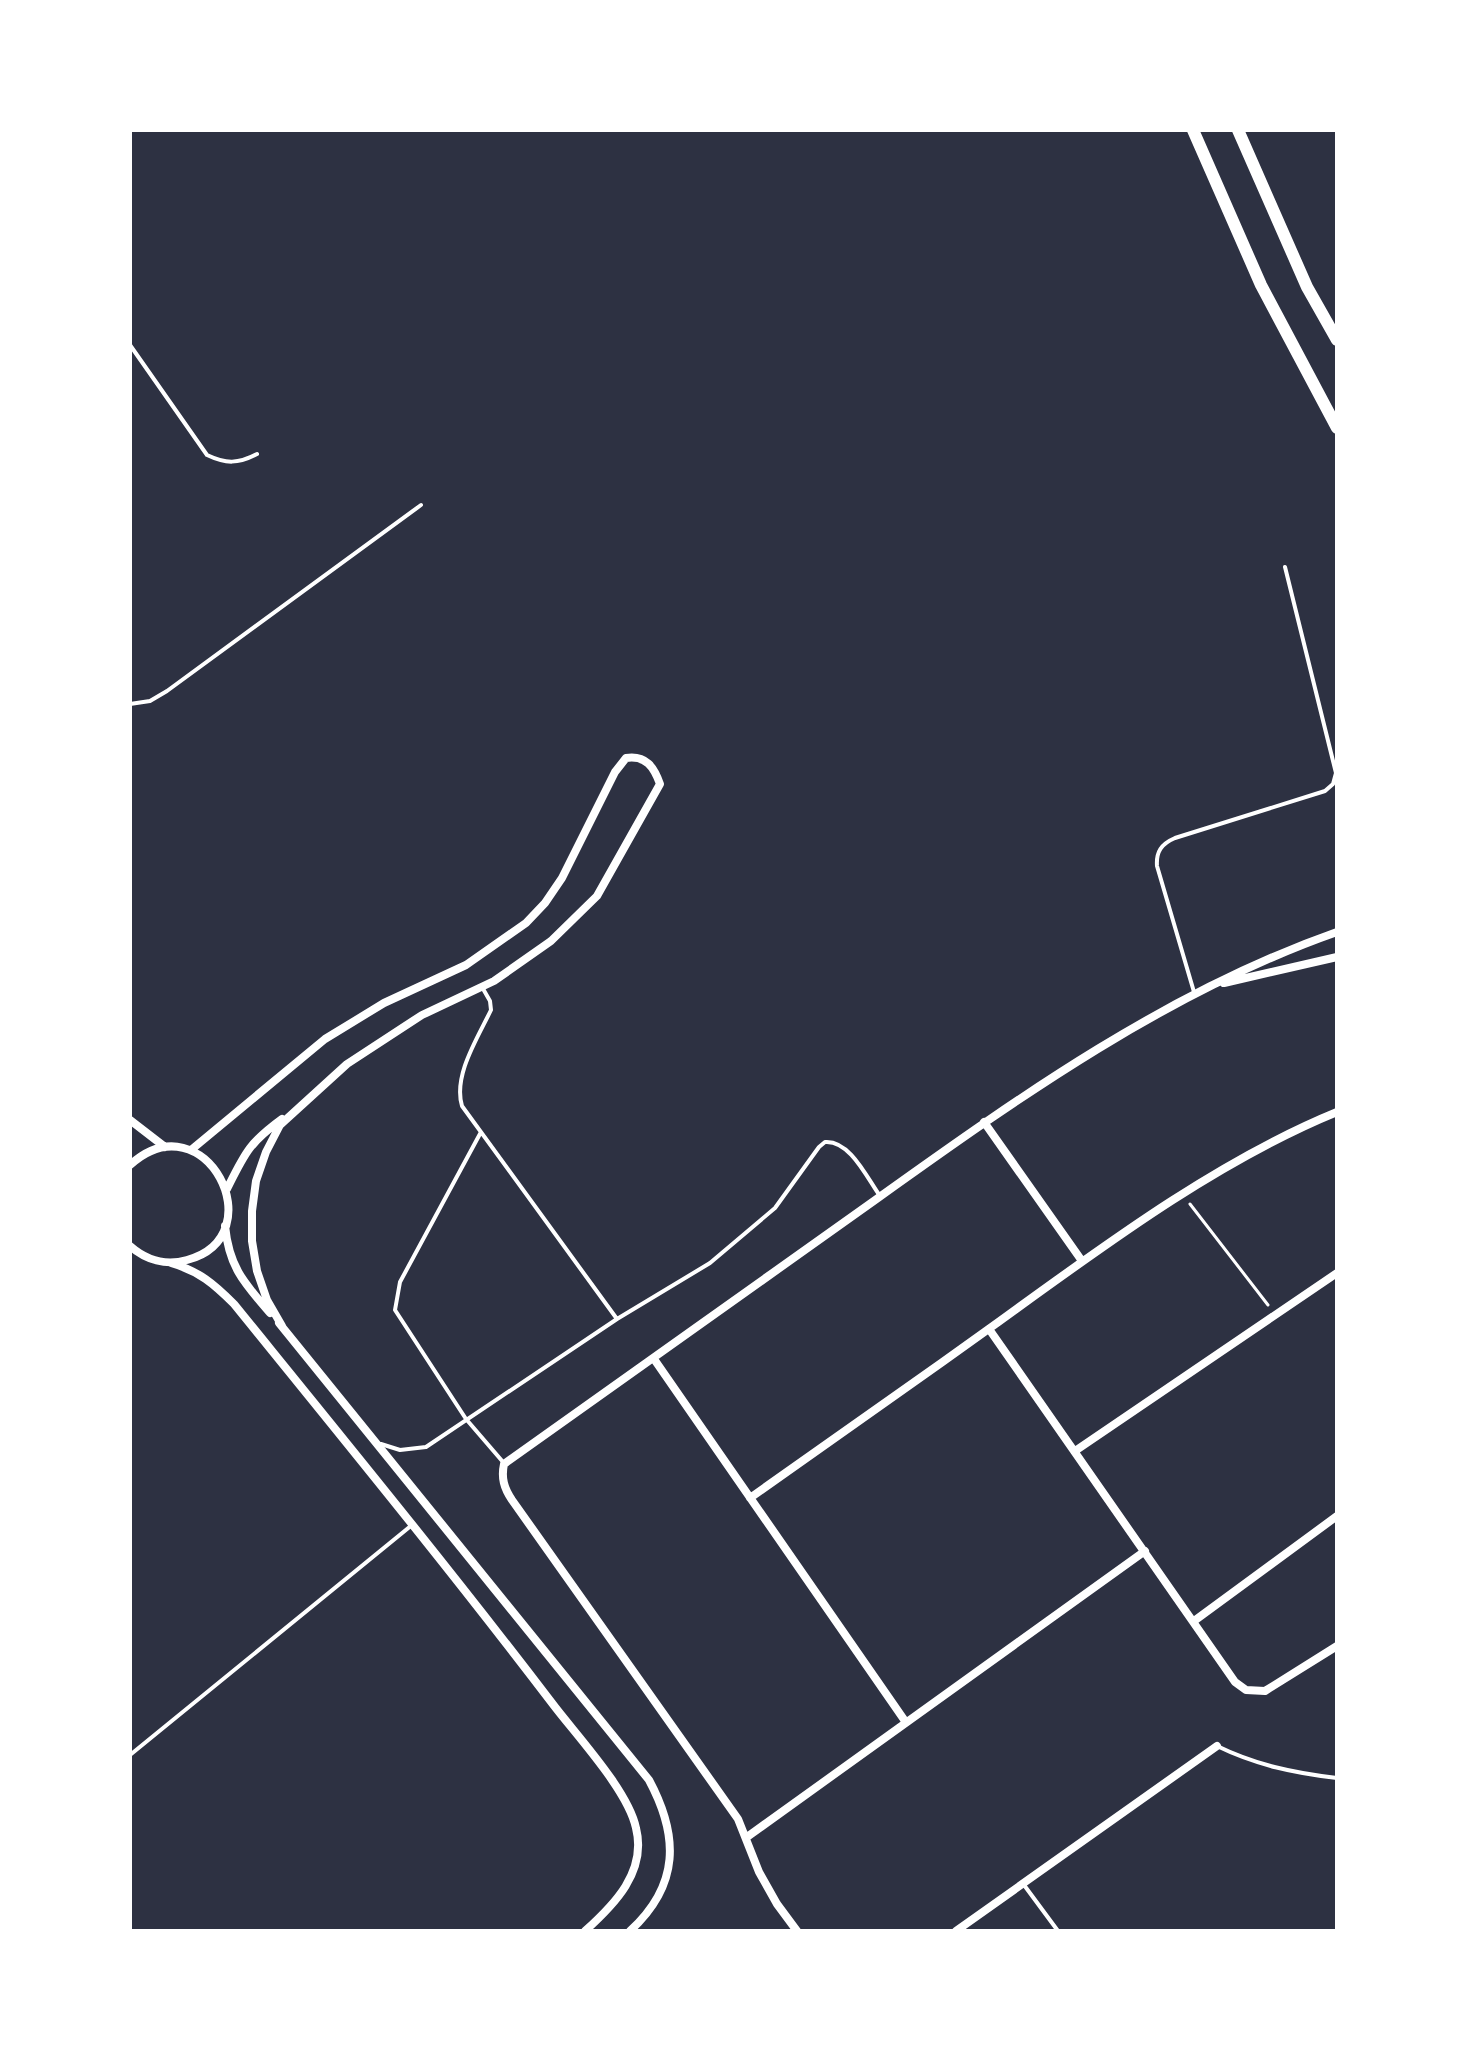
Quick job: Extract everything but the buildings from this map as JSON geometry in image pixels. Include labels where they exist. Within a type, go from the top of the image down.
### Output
[{"type":"main road","points":[[1193,130],[1261,285],[1337,428]]},
{"type":"main road","points":[[1238,130],[1307,287],[1337,340]]},
{"type":"street","points":[[191,1150],[325,1039],[384,1003],[466,965],[526,923],[562,878],[615,772],[626,758],[643,760],[654,768],[660,784],[597,896],[551,941],[494,981],[410,1023],[347,1064],[280,1125],[256,1181],[252,1241],[257,1271],[267,1300],[282,1326]]},
{"type":"street","points":[[797,1931],[759,1872],[738,1819],[505,1489],[504,1464],[984,1122],[1090,1053],[1211,986],[1275,955],[1337,932]]},
{"type":"street","points":[[1211,986],[1337,957]]},
{"type":"street","points":[[227,1189],[243,1155],[255,1139],[302,1104]]},
{"type":"street","points":[[750,1498],[1082,1261],[1182,1194],[1275,1142],[1337,1112]]},
{"type":"street","points":[[130,1120],[166,1147]]},
{"type":"street","points":[[984,1122],[1082,1261]]},
{"type":"street","points":[[130,1165],[147,1153],[166,1147],[191,1150],[216,1168],[227,1189],[229,1208],[220,1236],[204,1253],[171,1263]]},
{"type":"street","points":[[225,1226],[227,1245],[243,1283],[282,1326],[649,1780],[668,1823],[670,1845],[663,1886],[645,1918],[630,1931]]},
{"type":"street","points":[[132,1252],[193,1269],[205,1276],[234,1304],[412,1525],[593,1757],[629,1809],[637,1829],[636,1863],[620,1896],[585,1931]]},
{"type":"street","points":[[1075,1451],[1337,1273]]},
{"type":"street","points":[[989,1329],[1235,1682],[1252,1691],[1270,1688],[1337,1646]]},
{"type":"street","points":[[654,1359],[905,1721]]},
{"type":"street","points":[[1194,1621],[1337,1516]]},
{"type":"street","points":[[747,1837],[1145,1551]]},
{"type":"street","points":[[956,1931],[1217,1746]]},
{"type":"lane","points":[[130,345],[207,455],[223,462],[241,462],[257,454]]},
{"type":"lane","points":[[130,704],[150,701],[167,691],[421,505]]},
{"type":"lane","points":[[1194,995],[1157,866],[1160,848],[1175,838],[1325,791],[1333,784],[1336,773],[1285,567]]},
{"type":"lane","points":[[482,987],[491,1010],[458,1091],[462,1106],[617,1319]]},
{"type":"lane","points":[[481,1132],[400,1282],[395,1310],[466,1419],[504,1464]]},
{"type":"lane","points":[[375,1442],[400,1450],[426,1447],[617,1319],[710,1263],[775,1208],[825,1142],[839,1143],[847,1150],[880,1196]]},
{"type":"lane","points":[[130,1755],[412,1525]]},
{"type":"lane","points":[[1217,1746],[1239,1757],[1282,1770],[1337,1778]]},
{"type":"lane","points":[[1024,1885],[1058,1931]]},
{"type":"path","points":[[1182,1194],[1275,1314]]}]
